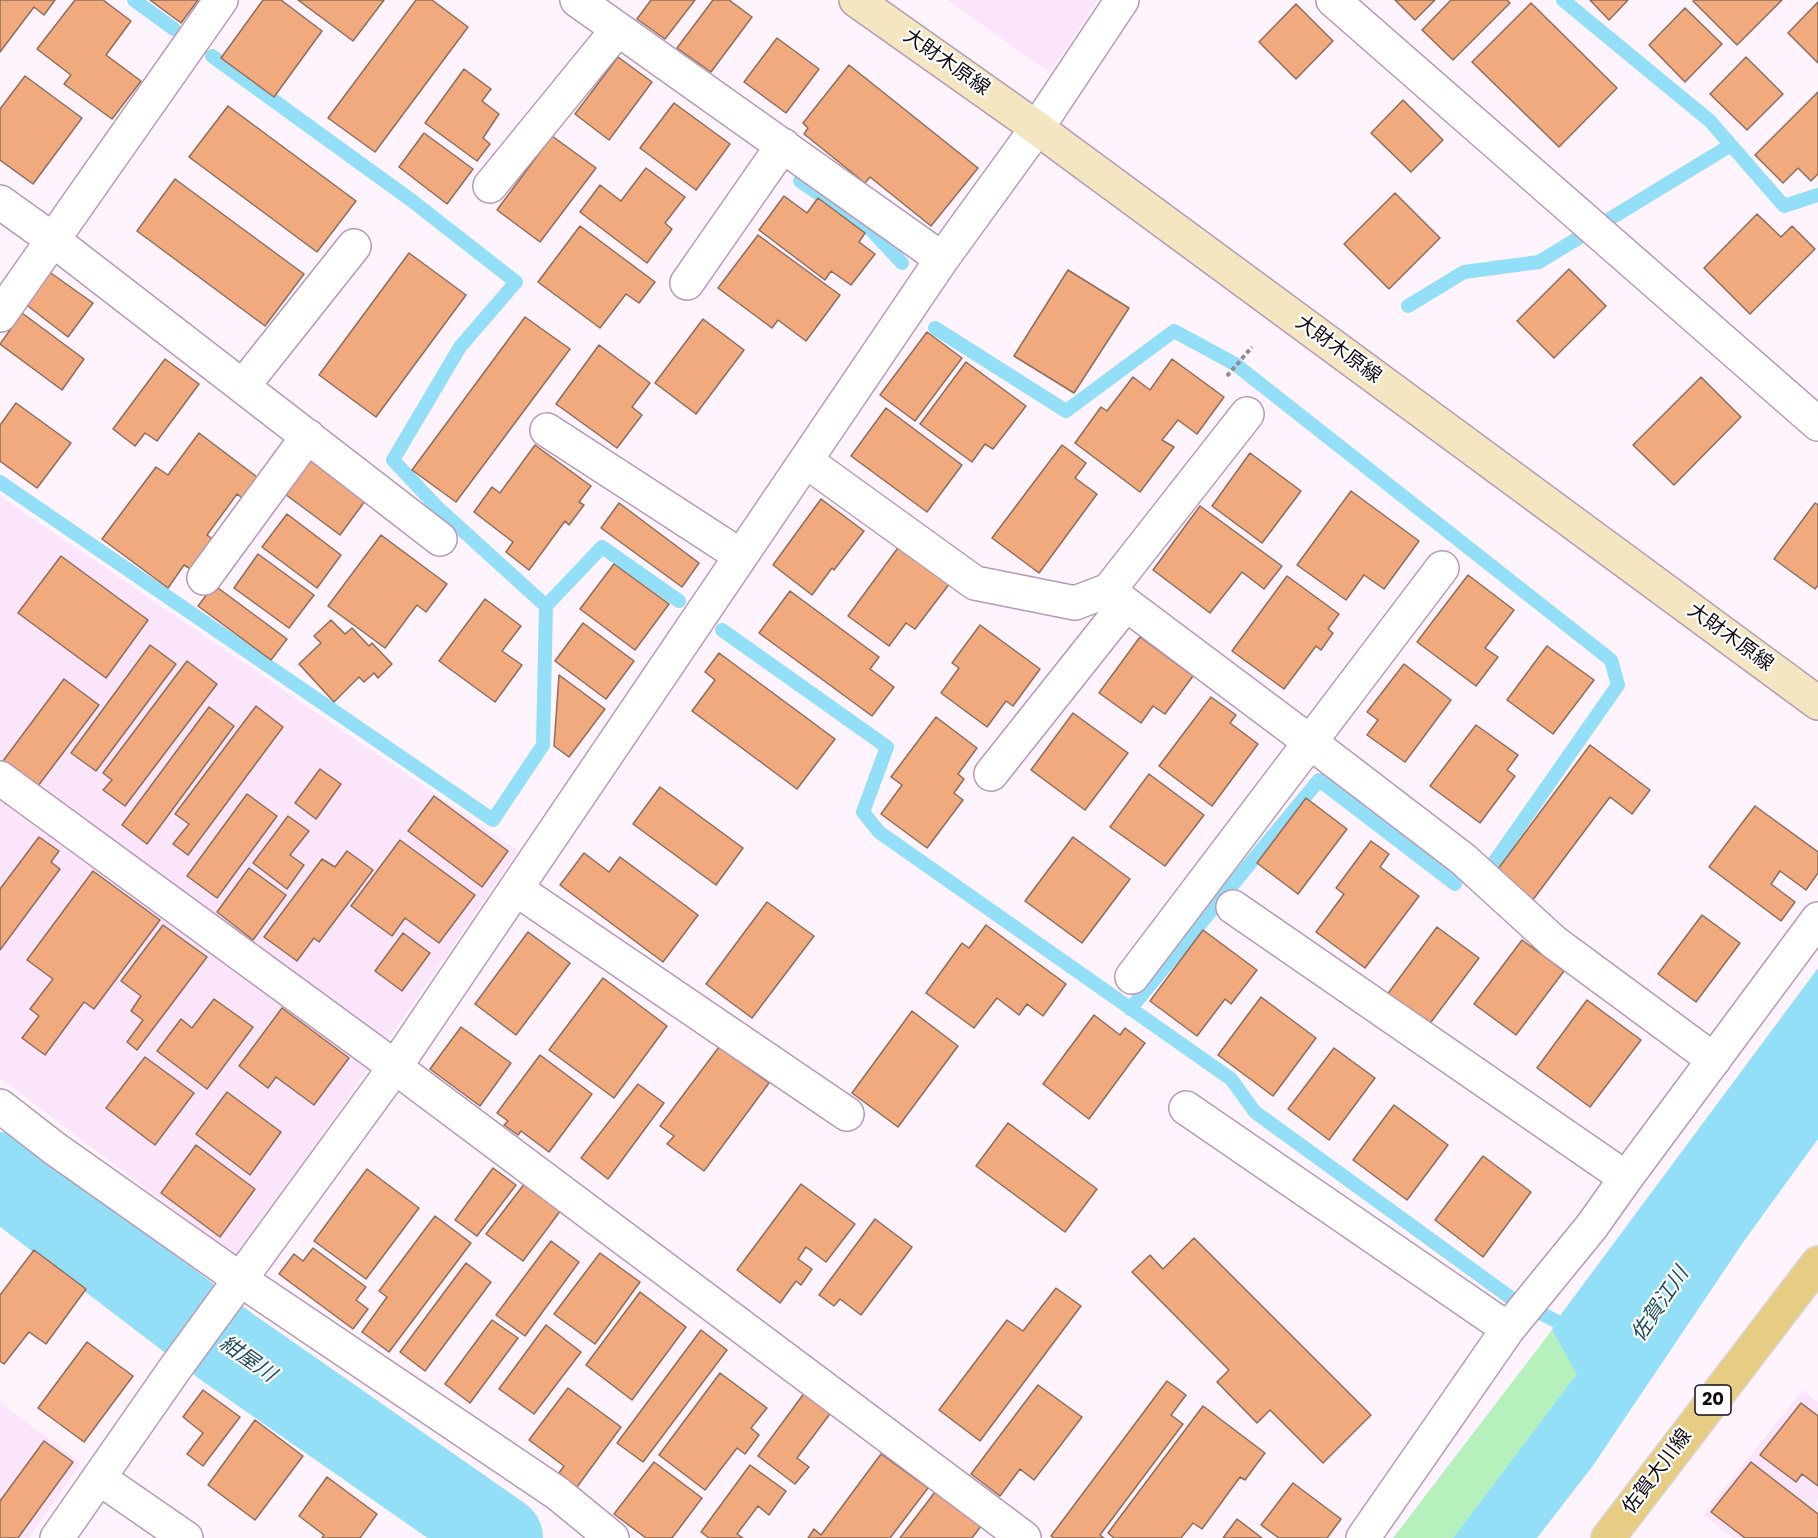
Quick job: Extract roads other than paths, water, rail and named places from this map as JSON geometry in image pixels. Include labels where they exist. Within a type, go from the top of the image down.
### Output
[{"type":"main road","name":"佐賀大川線","points":[[1608,1538],[1818,1263]]},
{"type":"street","points":[[0,315],[221,0]]},
{"type":"street","points":[[577,0],[942,259]]},
{"type":"street","name":"大財木原線","points":[[856,0],[1037,128],[1818,703]]},
{"type":"street","points":[[57,1538],[174,1370],[395,1067],[942,259],[1037,128],[1122,0]]},
{"type":"street","points":[[1334,0],[1818,424]]},
{"type":"street","points":[[490,186],[618,29]]},
{"type":"street","points":[[687,283],[783,145]]},
{"type":"street","points":[[0,202],[53,240],[440,539]]},
{"type":"street","points":[[243,386],[354,246]]},
{"type":"street","points":[[991,774],[1247,414]]},
{"type":"street","points":[[547,430],[741,556]]},
{"type":"street","points":[[204,578],[308,436]]},
{"type":"street","points":[[806,461],[975,583],[1075,603],[1117,597],[1462,859],[1554,942],[1714,1060]]},
{"type":"street","points":[[1132,977],[1442,568]]},
{"type":"street","points":[[0,778],[395,1067],[1024,1538]]},
{"type":"street","points":[[516,889],[847,1114]]},
{"type":"street","points":[[1233,907],[1626,1178]]},
{"type":"street","points":[[1363,1538],[1523,1312],[1592,1226],[1818,919]]},
{"type":"street","points":[[0,1106],[54,1148],[241,1280],[557,1493],[612,1538]]},
{"type":"street","points":[[1186,1108],[1523,1312]]},
{"type":"street","points":[[99,1478],[186,1538]]},
{"type":"water","name":"佐賀江川","points":[[1818,968],[1818,1139],[1744,1241],[1592,1467],[1537,1538],[1453,1538],[1577,1374],[1552,1330],[1556,1321]]},
{"type":"waterway","points":[[134,0],[174,29]]},
{"type":"waterway","points":[[1563,0],[1710,121],[1784,206],[1818,195]]},
{"type":"waterway","points":[[212,56],[411,200],[516,282],[460,347],[393,460],[438,508],[546,606]]},
{"type":"waterway","points":[[1408,306],[1464,272],[1539,262],[1731,145]]},
{"type":"waterway","points":[[800,181],[871,230],[902,263]]},
{"type":"waterway","points":[[935,328],[1066,411],[1174,331],[1235,364],[1611,660],[1618,685],[1493,864]]},
{"type":"waterway","points":[[0,482],[493,820],[543,745],[546,606],[602,547],[679,601]]},
{"type":"waterway","points":[[722,630],[887,747],[863,812],[879,832],[1231,1079],[1255,1112],[1511,1298],[1556,1321]]},
{"type":"waterway","points":[[1130,1009],[1319,780],[1455,884]]},
{"type":"waterway","name":"紺屋川","points":[[0,1174],[227,1347],[501,1538]]}]
